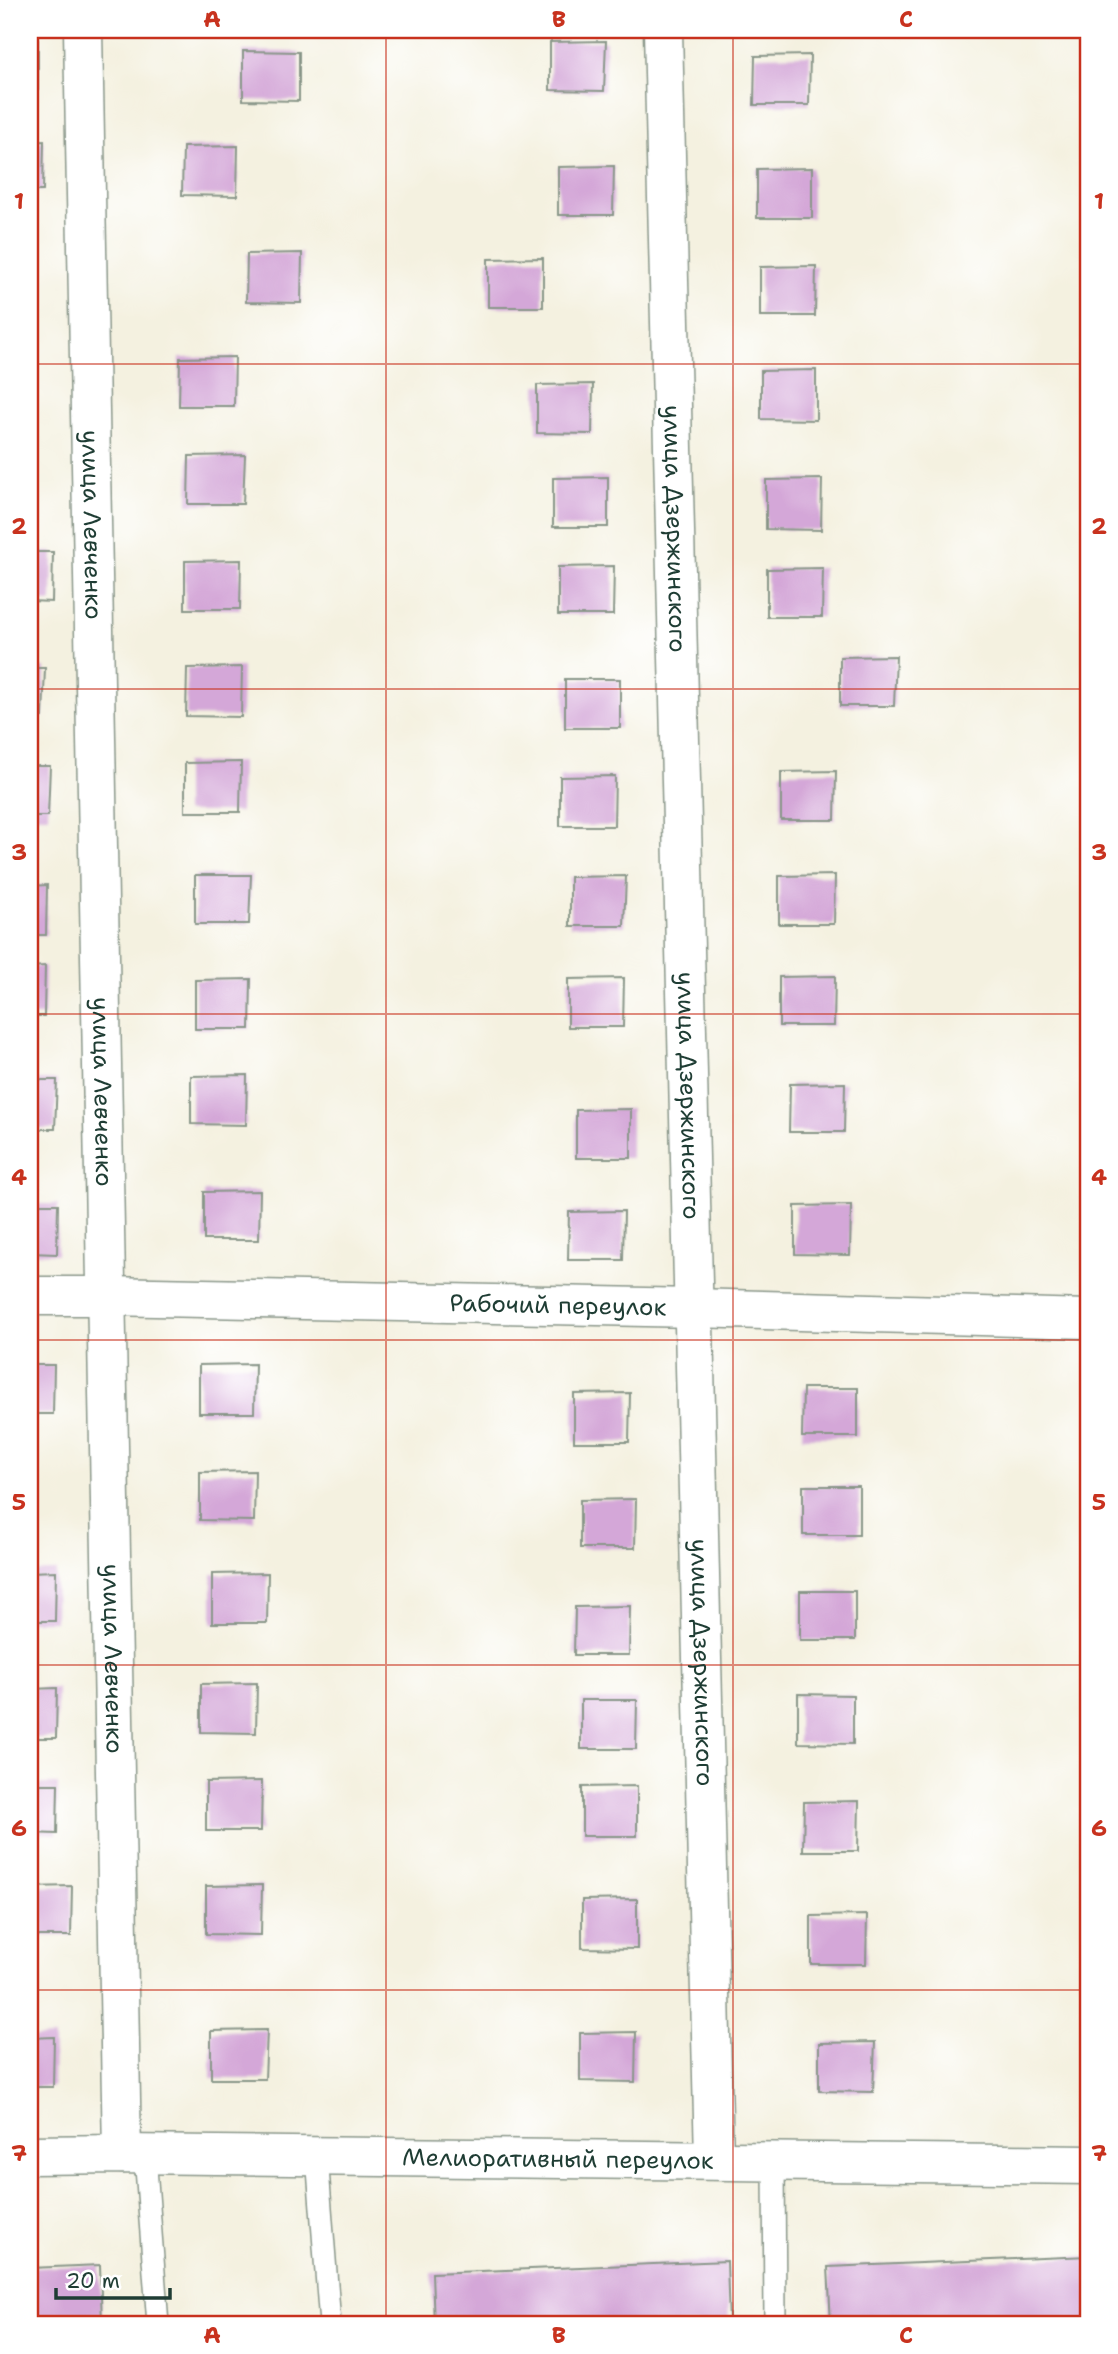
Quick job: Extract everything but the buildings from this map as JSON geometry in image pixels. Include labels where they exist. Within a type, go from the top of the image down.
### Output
[{"type":"street","name":"улица Левченко","points":[[83,30],[106,1296],[134,2154]]},
{"type":"street","name":"улица Дзержинского","points":[[663,30],[714,2160]]},
{"type":"street","name":"Рабочий переулок","points":[[30,1296],[694,1308],[1088,1319]]},
{"type":"street","name":"Мелиоративный переулок","points":[[30,2155],[1088,2165]]},
{"type":"lane","points":[[134,2154],[158,2324]]},
{"type":"lane","points":[[317,2156],[330,2324]]},
{"type":"lane","points":[[774,2161],[775,2324]]}]
